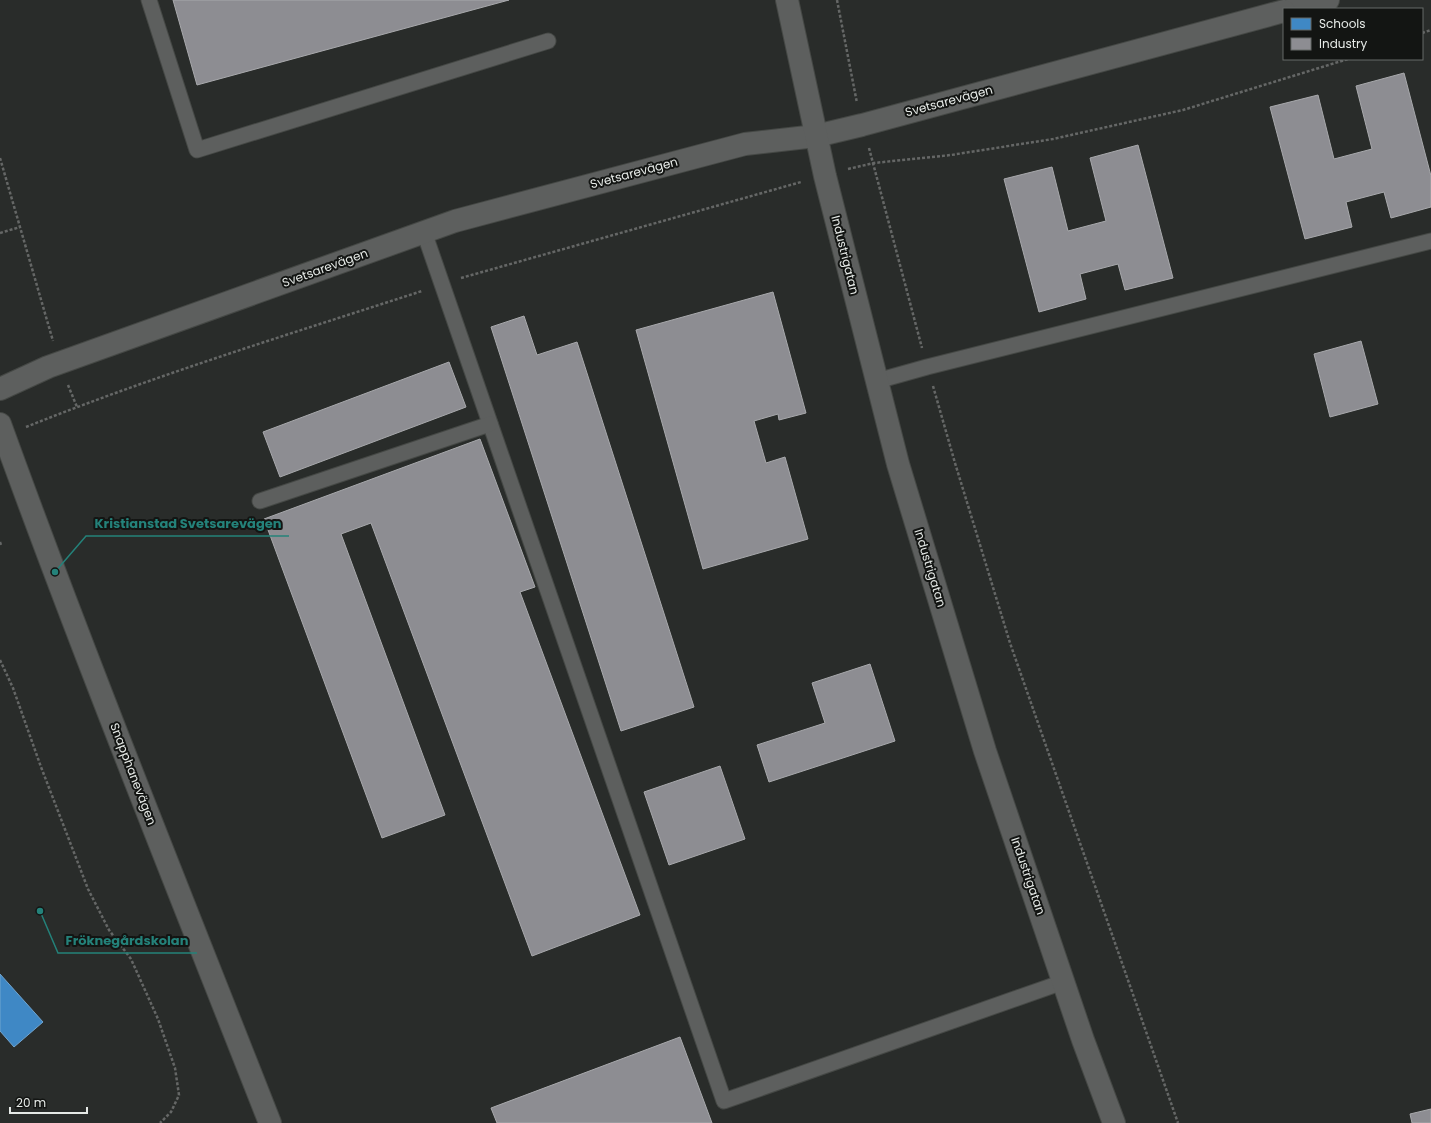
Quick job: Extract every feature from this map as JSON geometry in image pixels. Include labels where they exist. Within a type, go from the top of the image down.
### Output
[{"type":"street","name":"Industrigatan","points":[[787,0],[825,176],[898,464],[985,751],[1082,1040],[1114,1123]]},
{"type":"street","points":[[1297,8],[1328,0]]},
{"type":"street","name":"Svetsarevägen","points":[[0,389],[59,363],[455,221],[745,144],[816,136],[862,125],[1283,11]]},
{"type":"street","name":"Snapphanevägen","points":[[0,424],[98,685],[270,1123]]},
{"type":"lane","points":[[149,0],[197,150],[548,41]]},
{"type":"lane","points":[[424,232],[724,1100],[1063,982]]},
{"type":"lane","points":[[877,381],[927,367],[1431,241]]},
{"type":"lane","points":[[260,501],[490,424]]},
{"type":"path","points":[[837,0],[862,125],[874,163],[906,291],[954,463],[1010,643],[1178,1123]]},
{"type":"path","points":[[874,163],[951,155],[1053,139],[1183,110],[1345,60]]},
{"type":"path","points":[[0,158],[59,363],[77,407]]},
{"type":"path","points":[[0,233],[20,227]]},
{"type":"path","points":[[0,660],[13,688],[41,767],[88,889],[109,930],[131,959],[158,1019],[175,1068],[178,1094],[171,1112],[160,1123]]},
{"type":"building: Schools","points":[[0,974],[43,1022],[14,1047],[0,1031]]},
{"type":"building: Industry","points":[[173,0],[509,0],[197,85]]},
{"type":"building: Industry","points":[[1404,73],[1431,176],[1431,207],[1391,218],[1384,192],[1346,202],[1352,227],[1305,239],[1270,107],[1318,95],[1334,159],[1372,149],[1356,86]]},
{"type":"building: Industry","points":[[1138,145],[1173,278],[1125,290],[1118,264],[1080,274],[1086,299],[1039,312],[1004,179],[1052,167],[1068,231],[1106,221],[1090,158]]},
{"type":"building: Industry","points":[[773,292],[806,413],[779,420],[778,414],[754,421],[766,463],[785,457],[808,539],[703,569],[636,330]]},
{"type":"building: Industry","points":[[524,316],[537,355],[577,342],[694,707],[621,731],[491,327]]},
{"type":"building: Industry","points":[[1361,341],[1378,404],[1330,417],[1314,354]]},
{"type":"building: Industry","points":[[449,362],[466,407],[280,477],[263,432]]},
{"type":"building: Industry","points":[[480,439],[535,587],[520,592],[640,915],[532,956],[371,523],[341,534],[445,815],[382,838],[264,519]]},
{"type":"building: Industry","points":[[870,664],[895,741],[769,782],[757,745],[825,723],[812,683]]},
{"type":"building: Industry","points":[[720,766],[745,839],[669,865],[644,792]]},
{"type":"building: Industry","points":[[680,1037],[712,1123],[497,1123],[491,1108]]},
{"type":"building: Industry","points":[[1431,1109],[1431,1123],[1412,1123],[1410,1114]]},
{"type":"place","name":"Kristianstad Svetsarevägen","points":[[55,572]]},
{"type":"place","name":"Fröknegårdskolan","points":[[40,911]]}]
